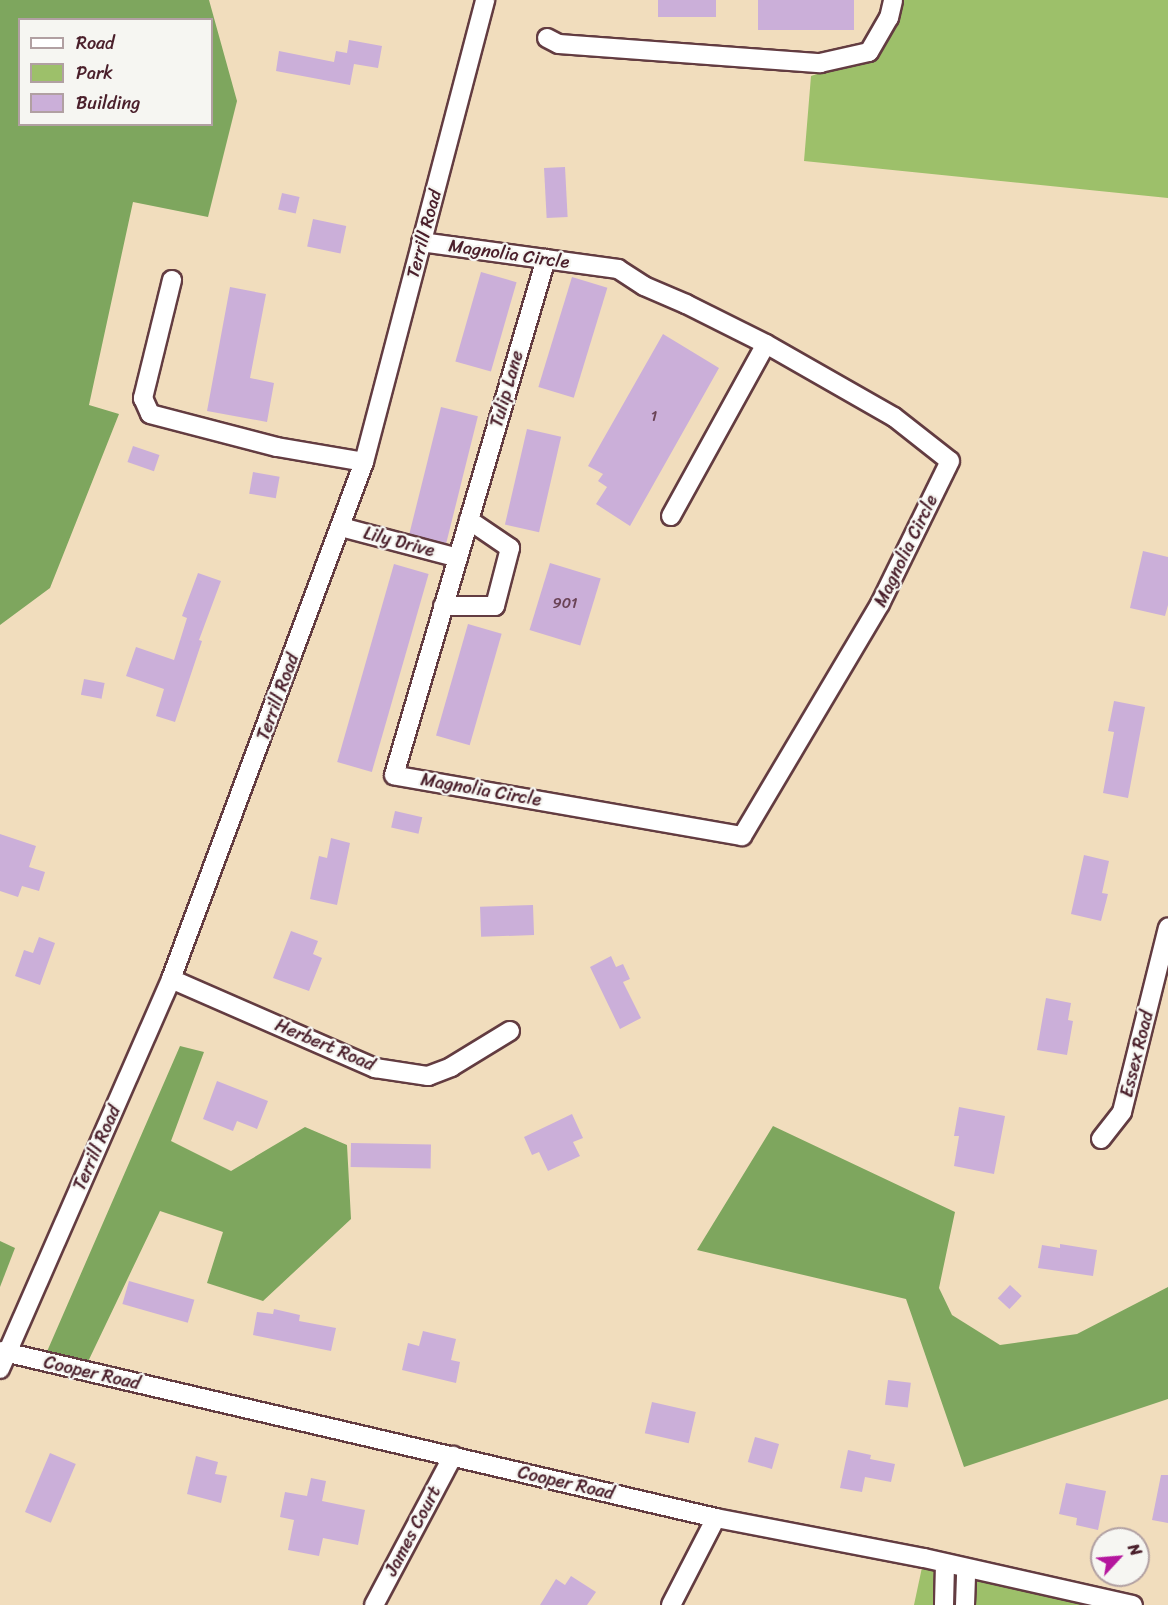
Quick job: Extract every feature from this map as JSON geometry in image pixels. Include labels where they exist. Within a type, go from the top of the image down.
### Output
[{"type":"street","name":"Terrill Road","points":[[2,1358],[171,979],[364,462],[484,0]]},
{"type":"street","points":[[547,38],[559,44],[820,63],[868,52],[889,18],[892,0]]},
{"type":"street","name":"Magnolia Circle","points":[[393,775],[742,836],[880,604],[950,461],[894,417],[766,344],[644,286],[618,269],[421,242]]},
{"type":"street","name":"Tulip Lane","points":[[393,775],[546,259]]},
{"type":"street","points":[[172,280],[143,398],[150,414],[277,447],[364,462]]},
{"type":"street","points":[[671,516],[766,344]]},
{"type":"street","points":[[443,606],[495,606],[510,548],[469,520]]},
{"type":"street","name":"Lily Drive","points":[[340,527],[458,558]]},
{"type":"street","name":"Essex Road","points":[[1101,1139],[1122,1112],[1168,928]]},
{"type":"street","name":"Herbert Road","points":[[171,979],[375,1068],[428,1076],[451,1067],[510,1031]]},
{"type":"street","name":"Cooper Road","points":[[2,1358],[453,1456],[716,1518],[1133,1605]]},
{"type":"street","name":"James Court","points":[[374,1605],[453,1456]]},
{"type":"street","points":[[671,1605],[716,1518]]},
{"type":"street","points":[[944,1605],[945,1564]]},
{"type":"street","points":[[965,1605],[966,1569]]},
{"type":"green space","points":[[0,0],[209,0],[237,101],[208,217],[133,202],[89,405],[119,414],[50,588],[0,625]]},
{"type":"green space","points":[[893,0],[1168,0],[1168,198],[804,161],[811,76],[882,52]]},
{"type":"green space","points":[[180,1046],[204,1052],[171,1141],[231,1171],[305,1127],[347,1145],[351,1219],[263,1301],[207,1283],[223,1232],[160,1211],[84,1370],[42,1363]]},
{"type":"green space","points":[[773,1126],[955,1212],[939,1288],[952,1315],[1000,1345],[1077,1334],[1168,1287],[1168,1399],[964,1467],[906,1299],[697,1250]]},
{"type":"green space","points":[[0,1241],[15,1248],[0,1287]]},
{"type":"green space","points":[[924,1558],[1113,1605],[914,1605]]},
{"type":"building","points":[[658,0],[716,0],[716,17],[658,17]]},
{"type":"building","points":[[758,0],[854,0],[854,30],[758,30]]},
{"type":"building","points":[[349,40],[382,46],[378,68],[354,64],[350,85],[276,71],[279,51],[334,62],[336,51],[347,53]]},
{"type":"building","points":[[565,167],[568,217],[547,218],[544,168]]},
{"type":"building","points":[[282,193],[300,197],[296,214],[278,210]]},
{"type":"building","points":[[313,219],[346,226],[340,253],[307,246]]},
{"type":"building","points":[[481,272],[517,282],[491,372],[455,361]]},
{"type":"building","points":[[572,277],[607,288],[574,398],[538,387]]},
{"type":"building","points":[[230,287],[266,294],[250,378],[274,383],[267,422],[207,411]]},
{"type":"building","points":[[663,334],[719,368],[630,526],[596,504],[607,487],[598,481],[603,474],[588,466]]},
{"type":"building","points":[[441,407],[478,416],[446,543],[409,534]]},
{"type":"building","points":[[527,429],[561,437],[539,532],[505,524]]},
{"type":"building","points":[[133,446],[159,455],[154,471],[127,462]]},
{"type":"building","points":[[253,472],[280,477],[276,498],[249,494]]},
{"type":"building","points":[[1143,551],[1168,557],[1168,605],[1165,616],[1130,608]]},
{"type":"building","points":[[550,563],[601,578],[580,645],[530,630]]},
{"type":"building","points":[[394,564],[429,574],[372,772],[337,762]]},
{"type":"building","points":[[198,573],[221,581],[199,640],[202,641],[175,722],[156,716],[164,689],[126,676],[136,647],[174,660],[187,618],[182,616]]},
{"type":"building","points":[[468,624],[502,634],[470,745],[436,736]]},
{"type":"building","points":[[84,679],[105,683],[102,699],[81,695]]},
{"type":"building","points":[[1114,701],[1145,707],[1128,798],[1103,793],[1114,732],[1108,731]]},
{"type":"building","points":[[395,811],[422,817],[418,834],[391,828]]},
{"type":"building","points":[[0,834],[36,846],[29,867],[45,872],[39,891],[22,886],[18,897],[0,891]]},
{"type":"building","points":[[331,838],[350,843],[337,905],[310,899],[319,856],[327,858]]},
{"type":"building","points":[[1084,855],[1109,861],[1102,893],[1108,894],[1101,921],[1071,914]]},
{"type":"building","points":[[533,905],[534,935],[481,937],[480,907]]},
{"type":"building","points":[[291,931],[318,941],[313,954],[322,958],[309,991],[273,978]]},
{"type":"building","points":[[39,937],[55,943],[40,985],[15,976],[24,950],[33,953]]},
{"type":"building","points":[[611,956],[616,967],[623,964],[630,979],[623,982],[641,1018],[620,1029],[590,967]]},
{"type":"building","points":[[1046,998],[1071,1003],[1068,1020],[1073,1021],[1067,1055],[1037,1050]]},
{"type":"building","points":[[217,1081],[268,1101],[257,1129],[237,1121],[233,1131],[203,1119]]},
{"type":"building","points":[[959,1107],[1005,1116],[994,1174],[954,1166],[959,1136],[954,1136]]},
{"type":"building","points":[[572,1114],[583,1138],[573,1142],[580,1156],[548,1171],[539,1152],[532,1155],[524,1137]]},
{"type":"building","points":[[351,1143],[431,1144],[431,1168],[351,1167]]},
{"type":"building","points":[[1060,1244],[1097,1250],[1093,1276],[1038,1268],[1042,1245],[1060,1248]]},
{"type":"building","points":[[129,1281],[194,1300],[188,1323],[122,1304]]},
{"type":"building","points":[[1010,1285],[1022,1296],[1009,1309],[998,1298]]},
{"type":"building","points":[[274,1309],[300,1315],[299,1321],[336,1328],[331,1351],[253,1335],[257,1312],[273,1314]]},
{"type":"building","points":[[423,1331],[456,1339],[451,1360],[460,1362],[456,1383],[402,1370],[408,1343],[419,1346]]},
{"type":"building","points":[[888,1380],[911,1383],[908,1408],[885,1405]]},
{"type":"building","points":[[652,1402],[696,1412],[689,1443],[645,1433]]},
{"type":"building","points":[[755,1437],[779,1444],[772,1469],[748,1462]]},
{"type":"building","points":[[848,1450],[871,1455],[870,1459],[895,1464],[891,1482],[865,1477],[862,1492],[840,1488]]},
{"type":"building","points":[[50,1453],[76,1464],[51,1523],[25,1512]]},
{"type":"building","points":[[196,1456],[218,1462],[215,1474],[227,1476],[221,1503],[187,1494]]},
{"type":"building","points":[[1161,1475],[1168,1475],[1168,1523],[1152,1520]]},
{"type":"building","points":[[311,1478],[326,1481],[322,1501],[365,1510],[358,1545],[323,1538],[319,1556],[288,1550],[294,1520],[280,1517],[285,1492],[307,1496]]},
{"type":"building","points":[[1066,1483],[1106,1491],[1099,1527],[1090,1528],[1076,1525],[1077,1518],[1059,1514]]},
{"type":"building","points":[[571,1576],[596,1592],[587,1605],[540,1605],[556,1579],[565,1585]]}]
